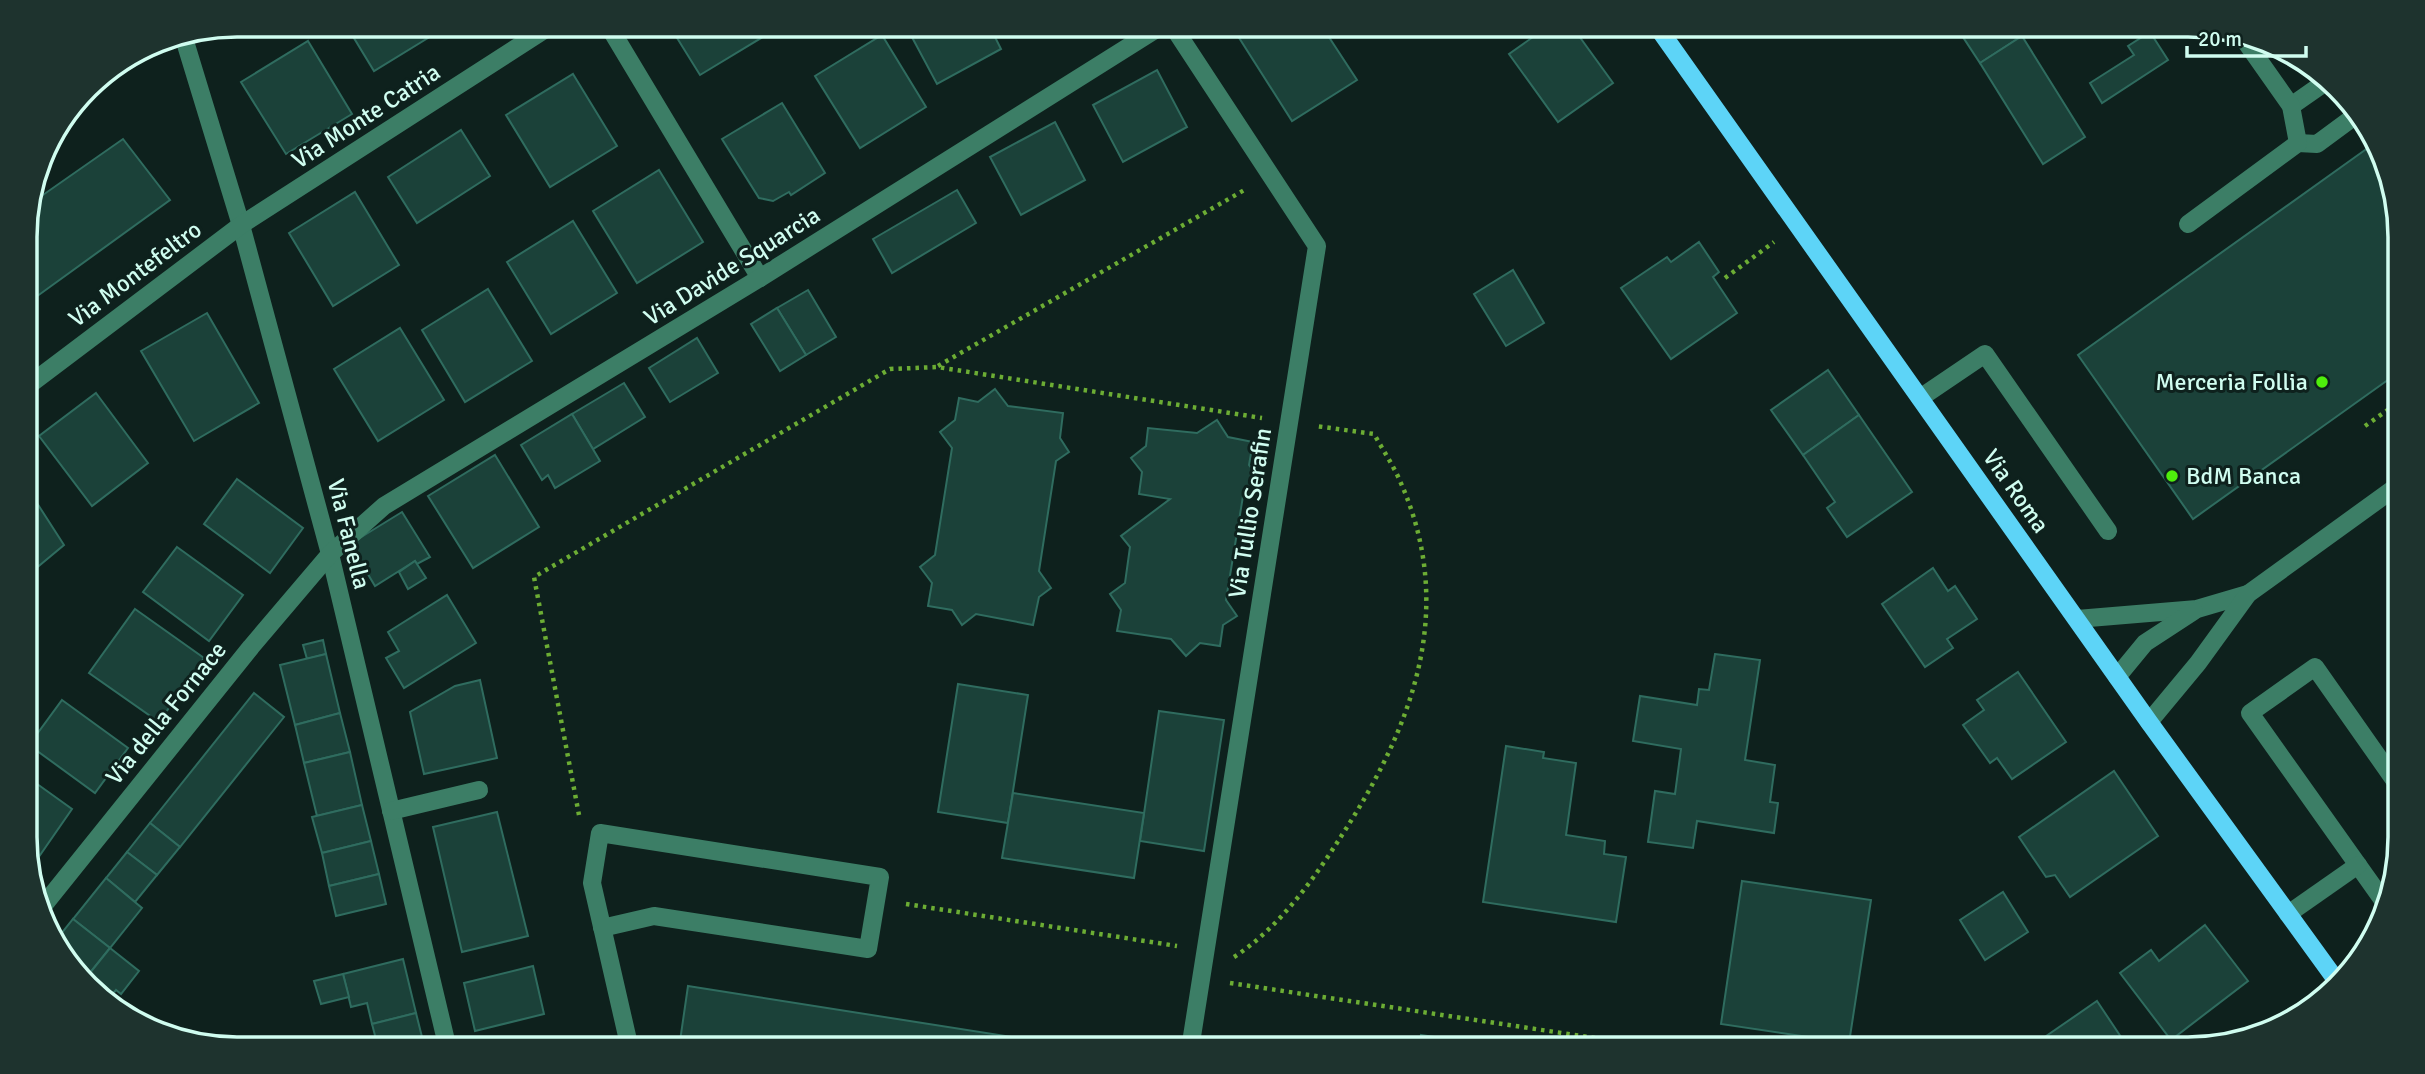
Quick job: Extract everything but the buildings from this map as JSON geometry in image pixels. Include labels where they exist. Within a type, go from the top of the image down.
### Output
[{"type":"main road","name":"Via Roma","points":[[1665,37],[2149,722],[2333,975]]},
{"type":"street","name":"Via Monte Catria","points":[[242,225],[532,37]]},
{"type":"street","points":[[616,37],[760,278]]},
{"type":"street","name":"Via Davide Squarcia","points":[[330,554],[384,506],[760,278],[1142,37]]},
{"type":"street","name":"Via Tullio Serafin","points":[[1180,37],[1317,246],[1192,1037]]},
{"type":"street","name":"Via Fanella","points":[[186,44],[242,225],[330,554],[445,1037]]},
{"type":"street","points":[[2249,46],[2291,106],[2298,143]]},
{"type":"street","points":[[2291,106],[2319,86]]},
{"type":"street","points":[[2188,224],[2298,143],[2316,144],[2350,120]]},
{"type":"street","name":"Via Montefeltro","points":[[37,379],[242,225]]},
{"type":"street","points":[[1920,398],[1985,354],[2108,531]]},
{"type":"street","points":[[2149,722],[2198,663],[2248,594],[2388,492]]},
{"type":"street","name":"Via della Fornace","points":[[48,900],[251,647],[330,554]]},
{"type":"street","points":[[2077,619],[2197,609],[2248,594]]},
{"type":"street","points":[[2117,677],[2145,643],[2197,609]]},
{"type":"street","points":[[2379,895],[2250,713],[2315,667],[2388,771]]},
{"type":"street","points":[[391,811],[479,790]]},
{"type":"street","points":[[602,928],[654,916],[868,949],[880,877],[600,833],[592,883],[602,928],[628,1037]]},
{"type":"street","points":[[2288,914],[2358,865]]},
{"type":"path","points":[[937,367],[1270,174]]},
{"type":"path","points":[[1725,278],[1798,225]]},
{"type":"path","points":[[579,817],[534,577],[890,369],[937,367],[1374,435],[1400,480],[1418,533],[1426,589],[1426,633],[1418,675],[1399,732],[1368,796],[1331,852],[1293,901],[1251,946],[1201,978]]},
{"type":"path","points":[[2365,426],[2388,410]]},
{"type":"path","points":[[876,900],[1206,950]]},
{"type":"path","points":[[1201,978],[1589,1037]]},
{"type":"place","name":"Merceria Follia","points":[[2322,382]]},
{"type":"place","name":"BdM Banca","points":[[2172,476]]}]
